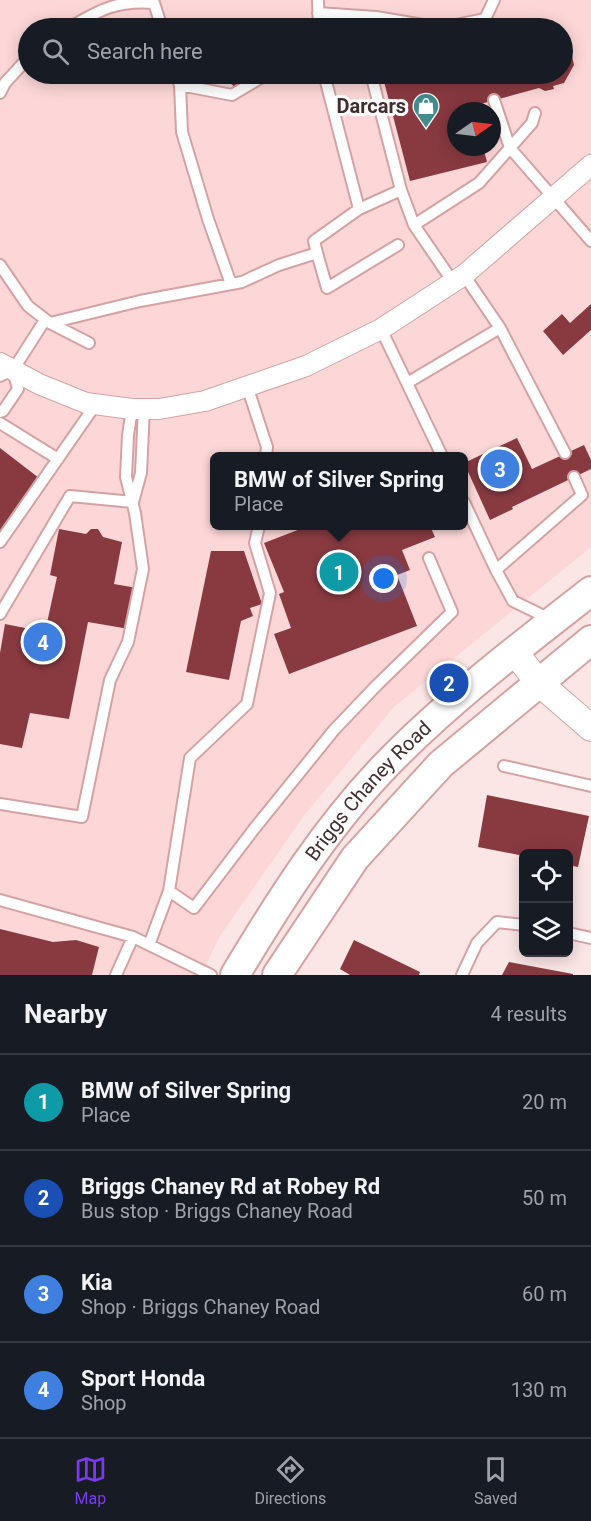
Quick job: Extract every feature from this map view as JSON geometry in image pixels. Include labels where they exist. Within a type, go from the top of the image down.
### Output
[{"type":"main road","name":"Briggs Chaney Road","points":[[235,975],[276,907],[354,802],[389,762],[514,651],[591,591]]},
{"type":"main road","name":"Briggs Chaney Road","points":[[277,975],[355,858],[441,764],[591,640]]},
{"type":"street","points":[[4,370],[86,403],[159,409],[205,400],[306,366],[381,328],[459,278],[591,165]]},
{"type":"street","points":[[514,651],[538,682],[591,728]]},
{"type":"lane","points":[[318,0],[318,18]]},
{"type":"lane","points":[[485,18],[494,0]]},
{"type":"lane","points":[[86,18],[101,9],[134,1],[154,3],[159,18]]},
{"type":"lane","points":[[318,13],[382,18]]},
{"type":"lane","points":[[0,93],[5,83],[18,69]]},
{"type":"lane","points":[[231,284],[208,219],[182,132],[180,86],[232,94],[250,84]]},
{"type":"lane","points":[[327,84],[359,209]]},
{"type":"lane","points":[[374,84],[401,190],[414,225],[500,328],[565,453]]},
{"type":"lane","points":[[494,100],[510,148],[591,242]]},
{"type":"lane","points":[[414,225],[479,183],[532,123],[535,113]]},
{"type":"lane","points":[[398,245],[327,288],[314,241],[359,209],[401,190]]},
{"type":"lane","points":[[0,412],[18,389],[4,370],[47,322],[140,301],[242,282],[279,265],[317,253]]},
{"type":"lane","points":[[0,266],[28,306],[47,322],[89,343]]},
{"type":"lane","points":[[381,328],[440,452]]},
{"type":"lane","points":[[407,383],[500,328]]},
{"type":"lane","points":[[247,386],[267,447],[266,452]]},
{"type":"lane","points":[[0,542],[96,404]]},
{"type":"lane","points":[[0,804],[82,817],[110,680],[129,642],[142,569],[133,502],[126,477],[128,435],[138,409]]},
{"type":"lane","points":[[0,423],[57,459]]},
{"type":"lane","points":[[496,570],[582,495],[574,477]]},
{"type":"lane","points":[[0,614],[70,496],[133,502]]},
{"type":"lane","points":[[468,510],[513,601],[553,620]]},
{"type":"lane","points":[[149,945],[169,891],[190,758],[247,704],[270,593],[255,543],[258,530]]},
{"type":"lane","points":[[169,891],[194,908],[334,730],[452,612],[429,558]]},
{"type":"lane","points":[[504,766],[591,786]]},
{"type":"lane","points":[[0,900],[133,937],[211,975]]},
{"type":"lane","points":[[462,975],[477,944],[497,922],[519,924]]},
{"type":"lane","points":[[573,934],[591,938]]},
{"type":"lane","points":[[116,975],[133,937]]},
{"type":"shaded area","points":[[0,0],[591,0],[591,547],[394,707],[303,817],[220,936],[201,975],[0,975]]},
{"type":"building","name":"Darcars","points":[[385,84],[560,84],[553,86],[554,89],[545,91],[539,88],[488,102],[447,102],[447,156],[485,156],[487,162],[410,181]]},
{"type":"building","points":[[591,304],[591,330],[563,355],[543,331],[562,314],[570,323]]},
{"type":"building","points":[[517,438],[532,469],[584,445],[591,460],[591,469],[490,520],[468,472],[468,461]]},
{"type":"building","points":[[0,448],[39,478],[0,531]]},
{"type":"building","points":[[59,529],[86,534],[91,529],[98,529],[103,537],[122,542],[114,584],[137,588],[129,629],[88,622],[69,719],[30,713],[22,748],[0,744],[0,653],[5,624],[45,632],[57,577],[50,575]]},
{"type":"building","points":[[298,530],[432,530],[435,537],[402,550],[410,570],[397,575],[417,626],[289,674],[274,634],[291,628],[279,594],[284,592],[264,543]]},
{"type":"building","points":[[211,551],[244,551],[262,604],[250,608],[253,616],[241,621],[229,680],[186,672]]},
{"type":"building","points":[[487,795],[589,816],[578,867],[573,866],[573,849],[519,849],[519,855],[478,847]]},
{"type":"building","points":[[0,929],[53,942],[76,940],[99,947],[92,975],[0,975]]},
{"type":"building","points":[[354,940],[420,972],[419,975],[350,975],[340,969]]},
{"type":"building","points":[[509,962],[573,974],[573,975],[502,975]]},
{"type":"place","name":"Darcars","points":[[426,129]]},
{"type":"place","name":"Kia","points":[[500,469]]},
{"type":"place","name":"BMW of Silver Spring","points":[[339,572]]},
{"type":"place","name":"Sport Honda","points":[[43,642]]},
{"type":"place","name":"Briggs Chaney Rd at Robey Rd","points":[[449,683]]}]
